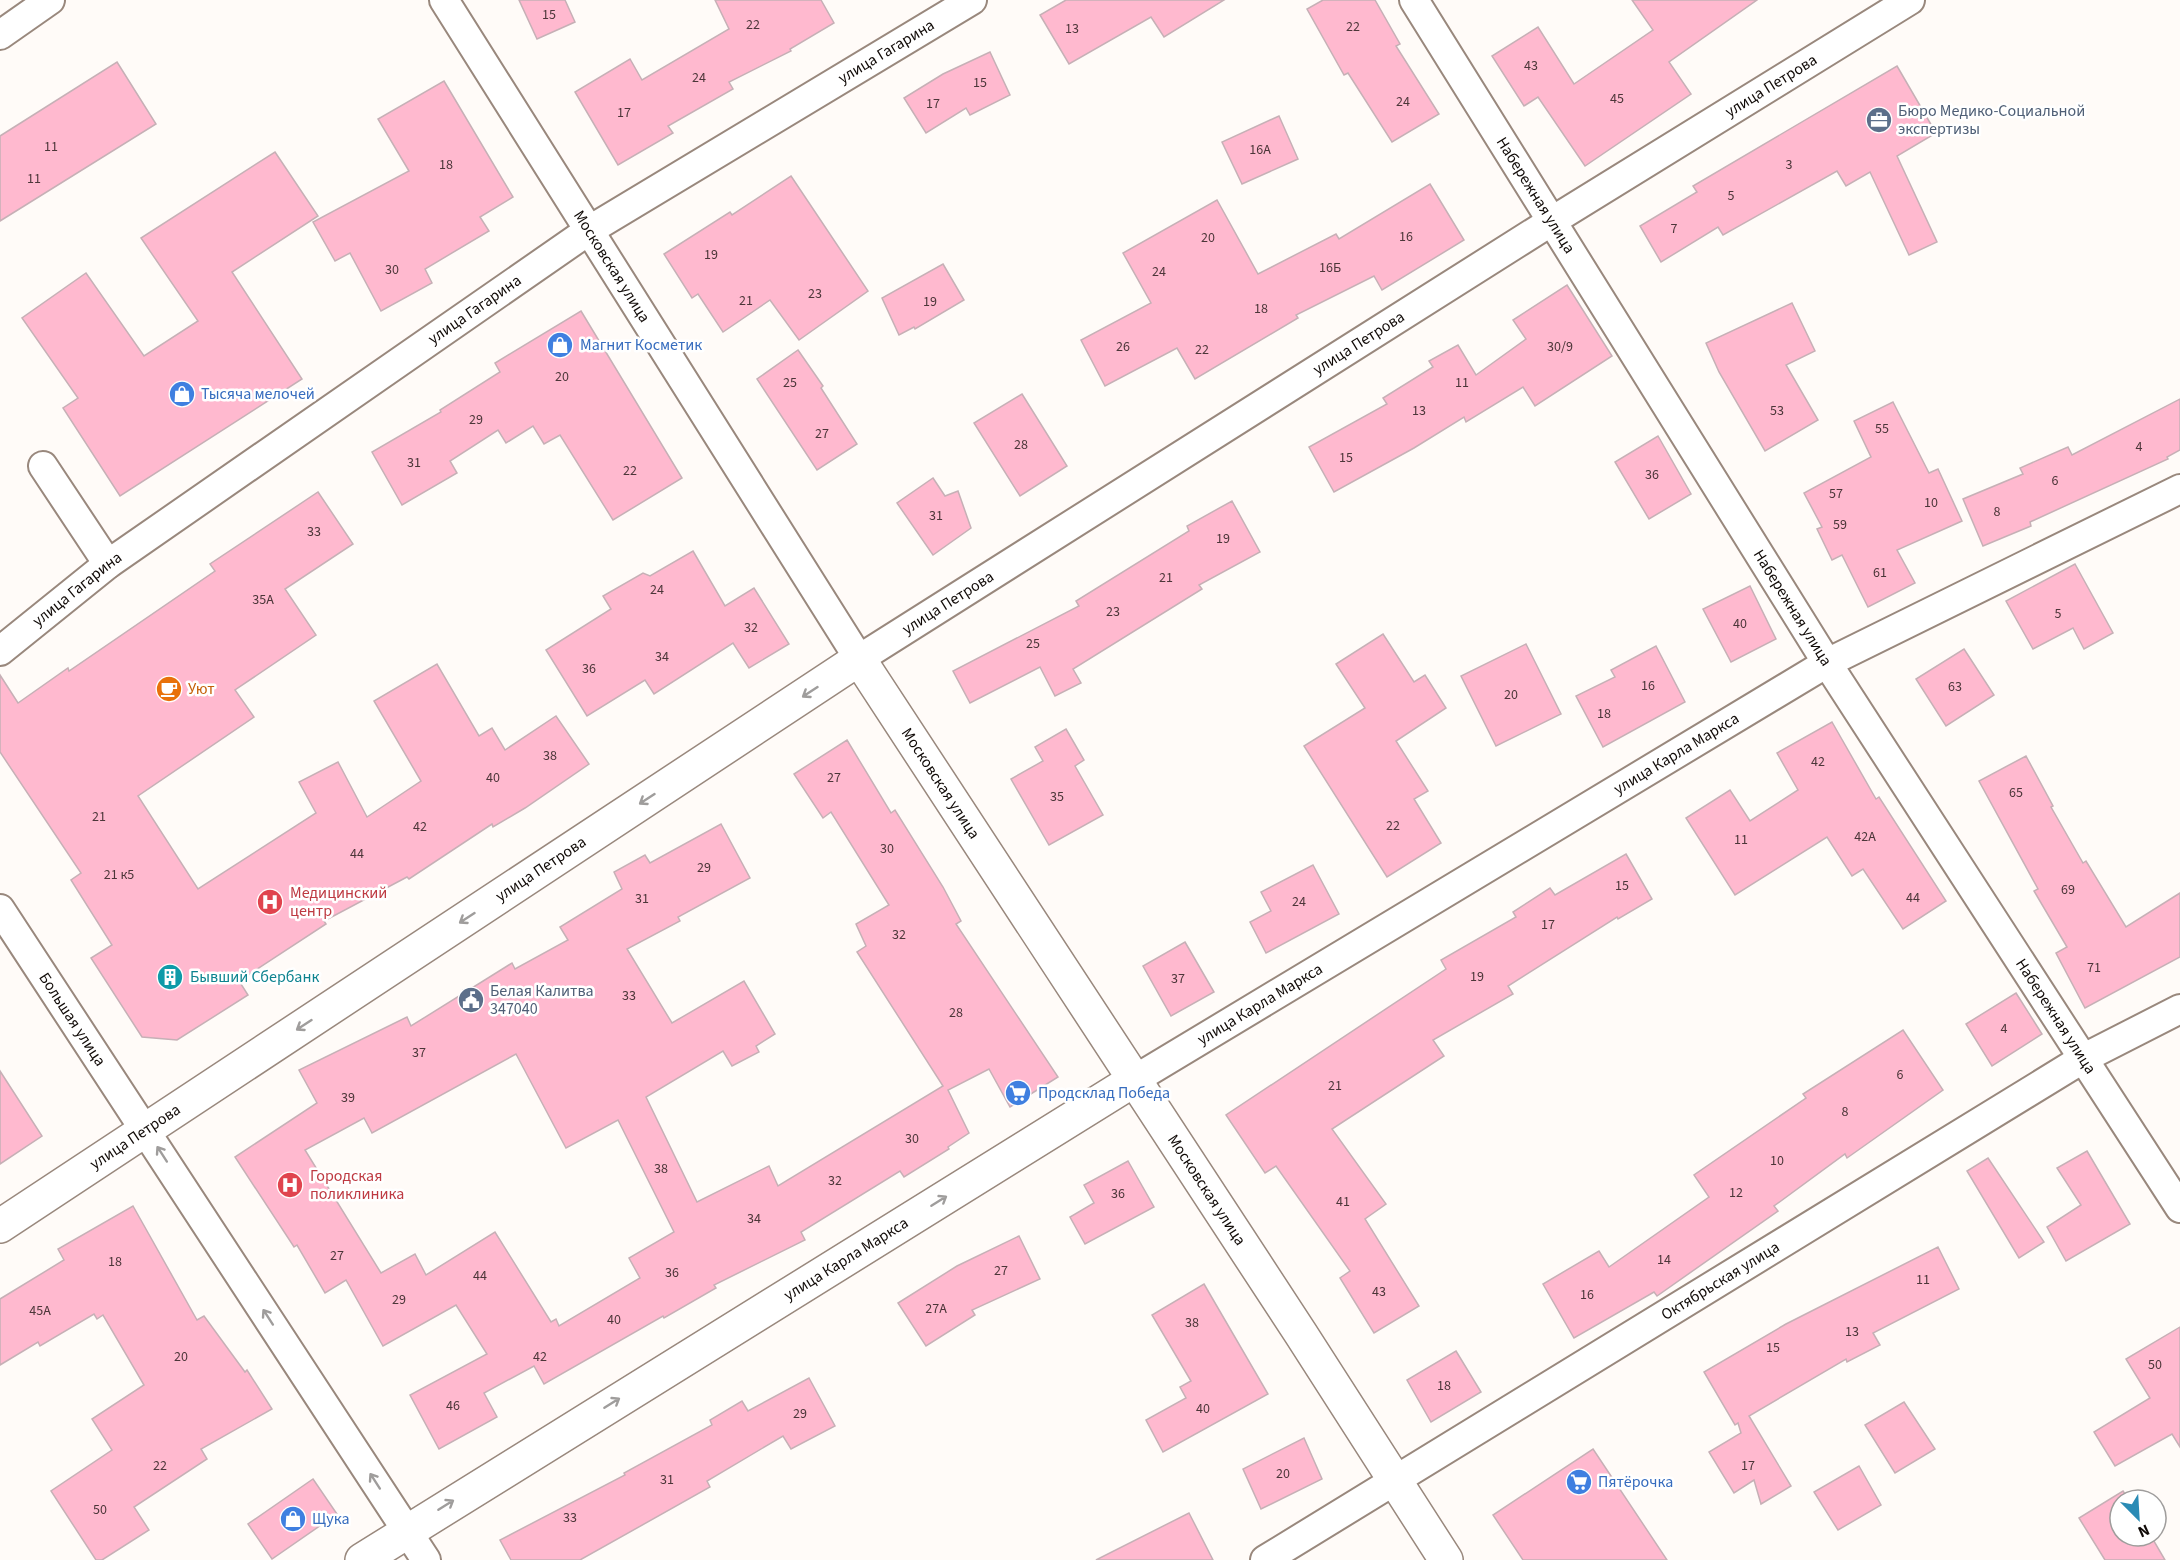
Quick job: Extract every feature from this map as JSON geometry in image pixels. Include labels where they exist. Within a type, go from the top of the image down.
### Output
[{"type":"street","points":[[0,35],[51,0]]},
{"type":"street","name":"Московская улица","points":[[444,0],[859,659],[1446,1560]]},
{"type":"street","name":"улица Гагарина","points":[[0,651],[108,564],[588,231],[972,0]]},
{"type":"street","name":"Набережная улица","points":[[1414,0],[1827,663],[2180,1208]]},
{"type":"street","name":"улица Петрова","points":[[0,1226],[859,659],[1552,221],[1910,0]]},
{"type":"street","points":[[43,466],[108,564]]},
{"type":"street","name":"улица Карла Маркса","points":[[362,1560],[1134,1080],[1827,663],[2180,489]]},
{"type":"street","name":"Большая улица","points":[[0,909],[407,1530]]},
{"type":"street","name":"Октябрьская улица","points":[[1265,1560],[2084,1058],[2180,1009]]},
{"type":"street","points":[[407,1530],[426,1560]]},
{"type":"building","points":[[519,0],[565,0],[575,22],[537,39]]},
{"type":"building","points":[[715,0],[821,0],[834,23],[790,49],[791,51],[729,82],[733,89],[668,126],[673,133],[618,165],[575,92],[630,59],[642,80],[729,29]]},
{"type":"building","points":[[1066,0],[1224,0],[1164,37],[1151,17],[1069,64],[1040,15]]},
{"type":"building","points":[[1323,0],[1375,0],[1400,44],[1396,46],[1439,114],[1392,142],[1348,73],[1344,75],[1307,9]]},
{"type":"building","points":[[1632,0],[1757,0],[1669,62],[1691,94],[1585,166],[1538,97],[1524,106],[1492,56],[1538,27],[1574,84],[1653,30]]},
{"type":"building","points":[[990,52],[1010,95],[970,115],[966,108],[926,133],[904,98],[943,74]]},
{"type":"building","points":[[117,62],[156,124],[0,221],[0,136]]},
{"type":"building","points":[[1897,66],[1936,133],[1897,156],[1937,242],[1909,255],[1870,172],[1846,186],[1837,171],[1723,235],[1718,227],[1661,262],[1640,226],[1697,192],[1693,186]]},
{"type":"building","points":[[444,81],[513,197],[480,217],[489,231],[425,269],[432,283],[381,311],[350,253],[335,261],[313,222],[409,171],[378,119]]},
{"type":"building","points":[[1279,116],[1298,159],[1242,184],[1222,142]]},
{"type":"building","points":[[275,152],[318,216],[232,272],[302,379],[120,496],[63,408],[78,398],[22,318],[86,273],[144,356],[198,321],[141,238]]},
{"type":"building","points":[[791,176],[868,291],[799,340],[770,300],[723,332],[698,294],[692,298],[664,254],[730,212],[732,215]]},
{"type":"building","points":[[1430,184],[1464,240],[1382,290],[1374,276],[1296,315],[1298,318],[1195,379],[1177,348],[1105,386],[1081,340],[1151,303],[1123,253],[1217,200],[1258,274],[1336,234],[1339,239]]},
{"type":"building","points":[[943,264],[964,300],[915,329],[914,327],[899,335],[882,298]]},
{"type":"building","points":[[1567,285],[1612,356],[1535,406],[1523,387],[1466,422],[1464,417],[1414,448],[1334,492],[1309,447],[1387,404],[1383,398],[1433,367],[1429,361],[1458,345],[1476,375],[1526,339],[1513,320]]},
{"type":"building","points":[[1792,303],[1815,351],[1786,365],[1818,420],[1765,451],[1719,372],[1706,343]]},
{"type":"building","points":[[581,311],[682,478],[613,520],[560,435],[544,444],[533,426],[506,443],[498,430],[450,461],[457,473],[402,505],[372,452],[441,412],[440,410],[500,372],[495,363]]},
{"type":"building","points":[[798,350],[823,386],[821,388],[857,444],[817,470],[757,379]]},
{"type":"building","points":[[1022,394],[1067,466],[1020,496],[974,423]]},
{"type":"building","points":[[2180,399],[2180,450],[2167,457],[2168,459],[2030,522],[2031,526],[1983,546],[1963,499],[2023,474],[2020,468],[2068,447],[2072,455]]},
{"type":"building","points":[[1893,402],[1929,473],[1938,469],[1962,521],[1897,550],[1915,583],[1868,607],[1842,555],[1832,560],[1817,529],[1822,527],[1804,493],[1871,457],[1854,421]]},
{"type":"building","points":[[1658,436],[1691,494],[1649,519],[1615,462]]},
{"type":"building","points":[[933,478],[945,496],[958,491],[971,528],[933,555],[897,503]]},
{"type":"building","points":[[318,492],[353,544],[285,589],[316,635],[235,690],[254,717],[138,796],[198,889],[316,813],[299,782],[338,762],[367,817],[421,781],[374,701],[437,664],[479,736],[492,728],[505,750],[556,716],[589,764],[525,808],[493,827],[492,824],[409,879],[407,877],[324,921],[326,924],[239,981],[248,995],[177,1040],[142,1037],[91,958],[112,945],[71,880],[81,873],[0,752],[0,675],[18,703],[68,668],[69,671],[215,571],[210,564]]},
{"type":"building","points":[[1232,501],[1260,552],[1199,585],[1202,589],[1073,669],[1081,683],[1055,696],[1040,667],[970,703],[953,671],[1079,606],[1076,601],[1189,531],[1187,526]]},
{"type":"building","points":[[693,551],[725,606],[754,588],[789,644],[749,668],[733,643],[654,694],[645,680],[587,716],[546,650],[611,609],[603,596],[643,573],[650,576]]},
{"type":"building","points":[[2075,564],[2113,633],[2084,649],[2073,628],[2033,649],[2006,601]]},
{"type":"building","points":[[1750,586],[1776,639],[1731,662],[1703,609]]},
{"type":"building","points":[[1383,634],[1414,682],[1425,675],[1446,708],[1396,741],[1428,791],[1414,799],[1441,843],[1387,877],[1304,746],[1365,708],[1336,664]]},
{"type":"building","points":[[1526,644],[1561,714],[1496,746],[1461,676]]},
{"type":"building","points":[[1656,646],[1685,702],[1603,747],[1576,696],[1615,677],[1611,670]]},
{"type":"building","points":[[1964,649],[1994,695],[1946,726],[1916,679]]},
{"type":"building","points":[[1832,722],[1876,799],[1879,797],[1946,901],[1903,929],[1863,869],[1852,876],[1827,837],[1735,895],[1686,818],[1730,790],[1750,821],[1798,790],[1777,753]]},
{"type":"building","points":[[1066,729],[1084,760],[1075,766],[1103,815],[1049,845],[1011,779],[1043,761],[1035,747]]},
{"type":"building","points":[[847,740],[891,813],[895,810],[943,887],[961,921],[956,924],[1058,1077],[1010,1107],[989,1069],[948,1090],[969,1133],[948,1147],[949,1149],[904,1177],[900,1171],[801,1232],[805,1240],[714,1285],[716,1288],[544,1384],[534,1366],[484,1393],[497,1417],[439,1449],[410,1395],[487,1354],[456,1305],[383,1346],[346,1280],[325,1293],[297,1245],[294,1247],[235,1157],[317,1103],[299,1070],[407,1017],[411,1026],[512,963],[515,969],[568,940],[560,927],[622,889],[614,872],[645,855],[650,863],[721,824],[750,878],[678,917],[680,921],[627,949],[672,1023],[744,981],[775,1034],[756,1046],[759,1052],[732,1066],[723,1051],[646,1097],[697,1202],[769,1166],[778,1186],[943,1086],[857,952],[866,946],[856,924],[889,905],[831,812],[823,818],[794,774]],"holes":[[[516,1054],[566,1148],[618,1120],[674,1232],[629,1258],[640,1278],[559,1326],[556,1319],[551,1322],[495,1232],[426,1275],[415,1254],[381,1273],[305,1150],[364,1118],[372,1133]]]},
{"type":"building","points":[[2026,756],[2053,806],[2051,807],[2083,863],[2086,861],[2126,927],[2180,893],[2180,957],[2085,1008],[2056,953],[2067,947],[2034,891],[2038,889],[1979,781]]},
{"type":"building","points":[[1626,854],[1652,899],[1618,919],[1617,917],[1508,986],[1513,994],[1433,1040],[1444,1056],[1332,1129],[1386,1204],[1365,1219],[1419,1306],[1374,1333],[1340,1278],[1350,1271],[1276,1166],[1265,1173],[1226,1115],[1446,969],[1441,960],[1516,917],[1513,912],[1550,888],[1555,895]]},
{"type":"building","points":[[1313,865],[1339,914],[1266,953],[1250,922],[1271,911],[1261,892]]},
{"type":"building","points":[[1185,942],[1214,992],[1171,1016],[1143,966]]},
{"type":"building","points":[[2016,993],[2042,1034],[1992,1066],[1966,1024]]},
{"type":"building","points":[[1903,1030],[1943,1090],[1847,1158],[1845,1154],[1774,1206],[1778,1211],[1657,1296],[1654,1292],[1574,1338],[1543,1284],[1599,1251],[1609,1267],[1709,1197],[1694,1175],[1806,1098],[1803,1094]]},
{"type":"building","points":[[0,1071],[42,1136],[0,1164]]},
{"type":"building","points":[[2087,1151],[2130,1224],[2066,1261],[2047,1227],[2081,1205],[2057,1168]]},
{"type":"building","points":[[1988,1158],[2044,1242],[2019,1258],[1967,1171]]},
{"type":"building","points":[[1128,1161],[1154,1207],[1085,1244],[1070,1217],[1094,1203],[1084,1185]]},
{"type":"building","points":[[133,1206],[197,1320],[204,1316],[245,1372],[247,1370],[272,1409],[201,1449],[207,1459],[134,1507],[149,1530],[102,1560],[96,1560],[51,1491],[112,1450],[92,1419],[144,1385],[103,1315],[97,1319],[94,1314],[40,1346],[38,1342],[0,1365],[0,1299],[64,1260],[58,1249]]},
{"type":"building","points":[[1019,1236],[1040,1279],[972,1310],[975,1315],[926,1346],[898,1303],[957,1266]]},
{"type":"building","points":[[1938,1247],[1959,1289],[1873,1333],[1880,1345],[1847,1362],[1846,1359],[1749,1416],[1791,1486],[1761,1504],[1754,1480],[1734,1493],[1709,1452],[1741,1433],[1738,1423],[1735,1425],[1704,1372],[1786,1324]]},
{"type":"building","points":[[1204,1284],[1268,1394],[1163,1452],[1146,1420],[1186,1398],[1180,1387],[1191,1381],[1152,1315]]},
{"type":"building","points":[[2180,1327],[2180,1447],[2172,1434],[2115,1466],[2094,1432],[2150,1398],[2126,1359]]},
{"type":"building","points":[[1456,1351],[1481,1392],[1431,1422],[1407,1380]]},
{"type":"building","points":[[809,1378],[835,1426],[791,1449],[783,1436],[707,1481],[710,1487],[580,1560],[511,1560],[500,1540],[625,1475],[624,1473],[712,1425],[710,1420],[742,1401],[748,1411]]},
{"type":"building","points":[[1904,1402],[1935,1449],[1895,1473],[1865,1425]]},
{"type":"building","points":[[1304,1438],[1322,1479],[1261,1509],[1243,1469]]},
{"type":"building","name":"Пятёрочка","points":[[1593,1449],[1667,1560],[1523,1560],[1493,1515]]},
{"type":"building","points":[[1859,1466],[1881,1505],[1838,1530],[1814,1492]]},
{"type":"building","points":[[313,1479],[337,1514],[272,1559],[248,1524]]},
{"type":"building","points":[[2108,1500],[2108,1548],[2158,1548],[2165,1560],[2105,1560],[2079,1518]]},
{"type":"building","points":[[1189,1513],[1213,1560],[1096,1560]]},
{"type":"place","name":"Бюро Медико-Социальной экспертизы","points":[[1879,120]]},
{"type":"place","name":"Магнит Косметик","points":[[560,345]]},
{"type":"place","name":"Тысяча мелочей","points":[[182,394]]},
{"type":"place","name":"Уют","points":[[169,689]]},
{"type":"place","name":"Медицинский центр","points":[[270,902]]},
{"type":"place","name":"Бывший Сбербанк","points":[[170,977]]},
{"type":"place","name":"Белая Калитва 347040","points":[[471,1000]]},
{"type":"place","name":"Продсклад Победа","points":[[1018,1093]]},
{"type":"place","name":"Городская поликлиника","points":[[290,1185]]},
{"type":"place","name":"Пятёрочка","points":[[1579,1482]]},
{"type":"place","name":"Щука","points":[[293,1519]]}]
